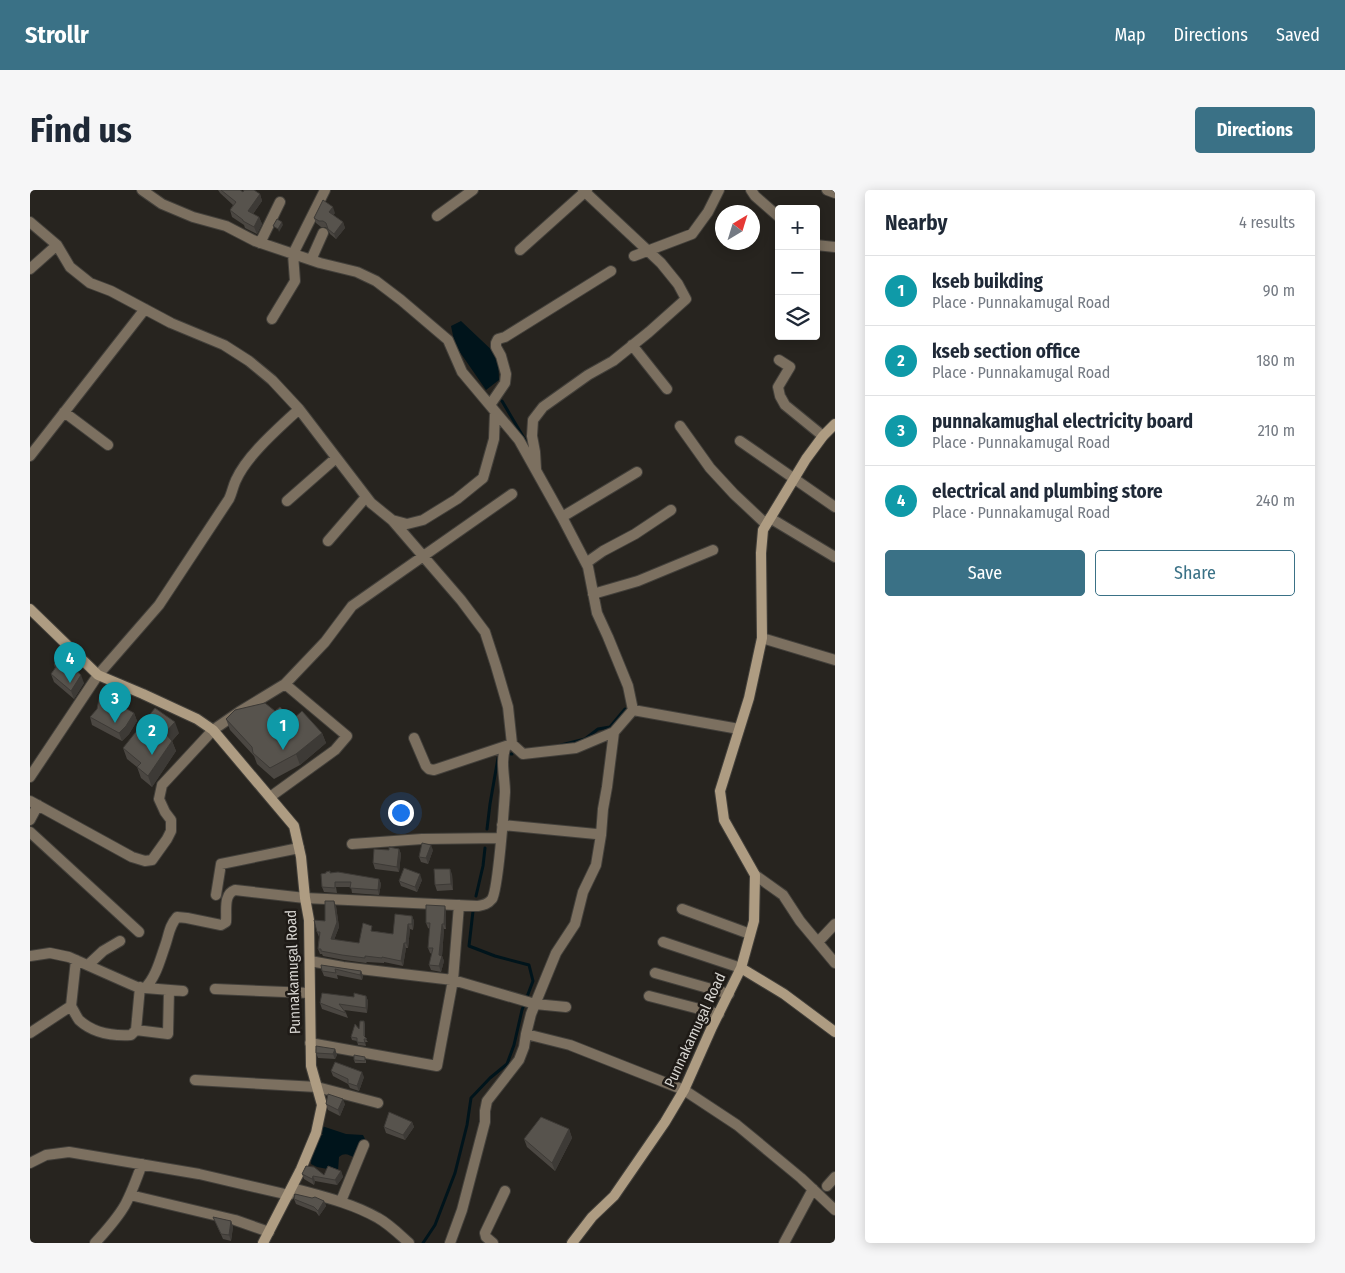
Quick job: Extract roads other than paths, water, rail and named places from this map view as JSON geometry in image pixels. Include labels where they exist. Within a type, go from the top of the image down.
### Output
[{"type":"street","points":[[272,319],[295,281],[293,254],[325,190]]},
{"type":"street","points":[[437,216],[473,190]]},
{"type":"street","points":[[634,256],[692,234],[708,212],[719,190]]},
{"type":"street","points":[[751,190],[775,214]]},
{"type":"street","points":[[827,190],[835,193]]},
{"type":"street","points":[[144,191],[162,204],[193,217],[226,226],[260,243],[364,275],[376,281],[448,340],[462,372],[519,440],[588,567],[597,613],[628,686],[632,710],[614,732],[576,748],[523,754],[509,745]]},
{"type":"street","points":[[520,250],[585,191],[649,251],[678,284],[686,299],[613,361],[588,374],[543,407],[533,420],[532,436],[536,471]]},
{"type":"street","points":[[260,243],[280,202]]},
{"type":"street","points":[[30,222],[57,245],[70,267],[90,283],[111,291],[171,323],[224,345],[249,361],[272,380],[299,409],[371,504],[392,520],[461,600],[485,632],[508,706],[509,745],[503,753],[505,793],[497,880],[493,898],[488,904],[478,906],[305,898],[230,891],[227,896],[226,922],[221,925],[177,917],[172,922],[153,978],[143,988],[136,1030],[131,1035],[123,1036],[102,1033],[78,1019],[71,1006],[76,960]]},
{"type":"street","points":[[311,260],[323,233]]},
{"type":"street","points":[[30,269],[57,245]]},
{"type":"street","points":[[820,245],[835,247]]},
{"type":"street","points":[[392,520],[407,524],[423,520],[456,499],[483,478],[494,439],[492,409],[505,383],[506,374],[501,356],[496,347],[498,339],[611,271]]},
{"type":"street","points":[[30,456],[145,309]]},
{"type":"street","points":[[632,345],[667,388]]},
{"type":"street","points":[[779,360],[790,368],[778,387],[785,405],[823,436]]},
{"type":"street","points":[[30,777],[98,676],[159,605],[229,499],[236,479],[244,467],[299,409]]},
{"type":"street","points":[[64,412],[108,444]]},
{"type":"street","points":[[835,424],[823,436],[806,459],[763,530],[761,553],[762,638],[754,677],[720,791],[724,820],[755,876],[783,895],[800,921],[835,963]]},
{"type":"street","points":[[680,426],[710,468],[734,494],[768,521],[835,557]]},
{"type":"street","points":[[740,441],[835,507]]},
{"type":"street","points":[[286,501],[336,458]]},
{"type":"street","points":[[562,517],[638,472]]},
{"type":"street","points":[[30,820],[34,803],[132,857],[145,862],[152,860],[171,831],[171,820],[159,799],[162,785],[213,730],[286,684],[325,642],[352,606],[512,494]]},
{"type":"street","points":[[328,541],[366,497]]},
{"type":"street","points":[[586,563],[671,510]]},
{"type":"street","points":[[593,594],[638,581],[712,550]]},
{"type":"street","name":"Punnakamugal Road","points":[[30,609],[98,676],[198,719],[213,730],[294,826],[309,920],[311,1066],[322,1105],[316,1133],[291,1191],[263,1243]]},
{"type":"street","points":[[762,638],[835,660]]},
{"type":"street","points":[[270,797],[335,750],[347,736],[286,684]]},
{"type":"street","points":[[632,710],[739,730]]},
{"type":"street","points":[[450,1243],[462,1210],[485,1122],[487,1101],[519,1060],[535,1004],[556,953],[575,924],[583,892],[596,865],[614,732]]},
{"type":"street","points":[[414,738],[426,766],[434,770],[509,745]]},
{"type":"street","points":[[502,825],[601,833]]},
{"type":"street","points":[[30,832],[139,932]]},
{"type":"street","points":[[352,844],[422,839],[501,838]]},
{"type":"street","points":[[216,895],[221,864],[299,848]]},
{"type":"street","points":[[663,942],[741,968],[754,921],[755,876]]},
{"type":"street","points":[[310,1043],[437,1066],[453,980],[459,905]]},
{"type":"street","points":[[682,909],[750,934]]},
{"type":"street","points":[[818,942],[835,924]]},
{"type":"street","points":[[88,966],[103,951],[120,941]]},
{"type":"street","points":[[30,956],[50,953],[69,957],[143,988],[183,991]]},
{"type":"street","points":[[310,961],[343,967],[453,980],[535,1004],[566,1008]]},
{"type":"street","name":"Punnakamugal Road","points":[[572,1243],[592,1217],[614,1196],[665,1122],[684,1090],[741,968],[784,994],[835,1032]]},
{"type":"street","points":[[656,973],[729,994]]},
{"type":"street","points":[[215,989],[310,992]]},
{"type":"street","points":[[136,1030],[168,1034],[169,990]]},
{"type":"street","points":[[649,996],[719,1014]]},
{"type":"street","points":[[30,1033],[71,1006]]},
{"type":"street","points":[[526,1034],[570,1045],[684,1090],[737,1125],[772,1152],[835,1210]]},
{"type":"street","points":[[195,1080],[317,1087],[378,1103]]},
{"type":"street","points":[[341,1201],[364,1145]]},
{"type":"street","points":[[30,1163],[46,1155],[69,1152],[200,1174],[341,1201],[379,1218],[409,1243]]},
{"type":"street","points":[[95,1243],[125,1206],[142,1164]]},
{"type":"street","points":[[827,1186],[835,1177]]},
{"type":"street","points":[[784,1243],[813,1189]]},
{"type":"street","points":[[493,1243],[486,1238],[485,1233],[505,1191]]},
{"type":"street","points":[[130,1195],[235,1220],[269,1232]]},
{"type":"water","points":[[461,321],[498,356],[499,380],[486,390],[455,345],[451,326]]},
{"type":"water","points":[[322,1126],[346,1134],[363,1135],[365,1139],[361,1141],[355,1158],[345,1154],[339,1157],[338,1171],[311,1164],[312,1150],[318,1135],[323,1135],[320,1130]]},
{"type":"waterway","points":[[502,401],[531,450]]},
{"type":"waterway","points":[[561,745],[585,739],[598,729],[610,727],[625,709]]},
{"type":"waterway","points":[[487,829],[498,758]]},
{"type":"waterway","points":[[476,896],[485,848]]},
{"type":"waterway","points":[[423,1243],[435,1225],[455,1173],[467,1125],[471,1098],[507,1064],[514,1045],[522,1010],[533,981],[529,965],[495,956],[469,946],[473,911]]},
{"type":"place","name":"electrical and plumbing store","points":[[70,683]]},
{"type":"place","name":"punnakamughal electricity board","points":[[115,723]]},
{"type":"place","name":"kseb buikding","points":[[283,750]]},
{"type":"place","name":"kseb section office","points":[[152,755]]}]
